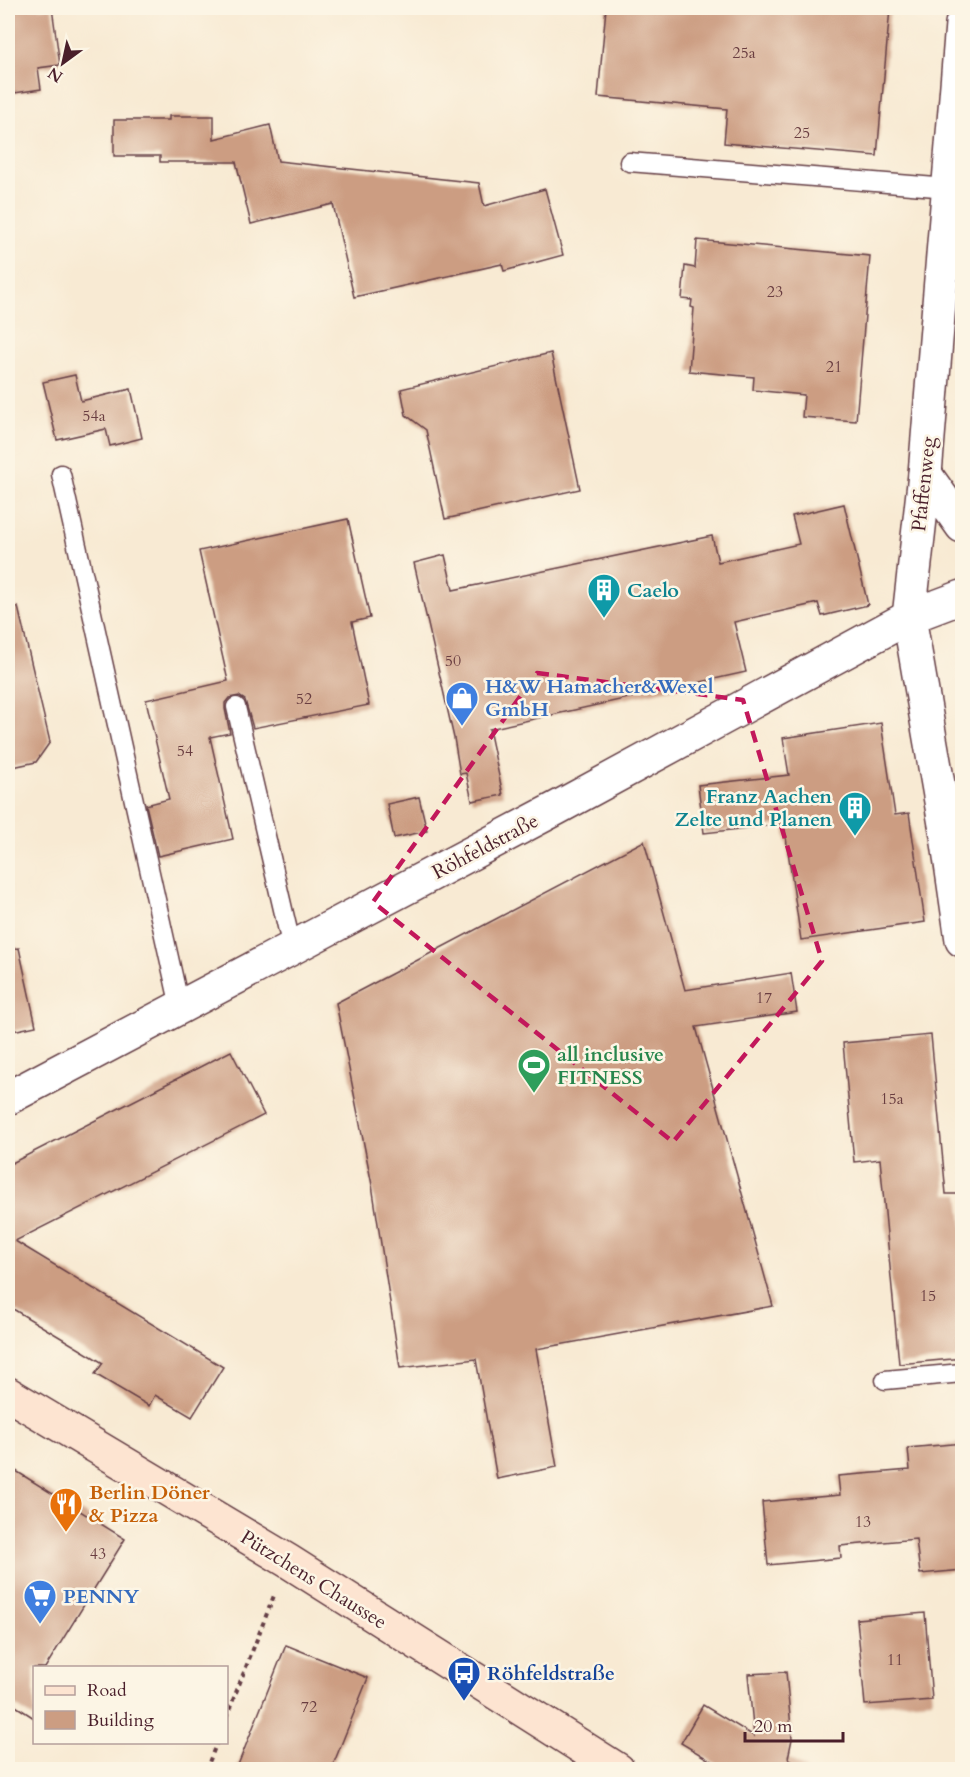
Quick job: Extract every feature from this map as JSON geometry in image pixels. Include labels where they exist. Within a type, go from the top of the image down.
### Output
[{"type":"street","name":"Pfaffenweg","points":[[963,24],[925,474],[909,617],[963,940]]},
{"type":"street","points":[[925,474],[963,526]]},
{"type":"street","name":"Röhfeldstraße","points":[[8,1098],[557,808],[909,617],[963,597]]},
{"type":"street","name":"Pützchens Chaussee","points":[[8,1394],[288,1561],[618,1770]]},
{"type":"lane","points":[[628,162],[948,188]]},
{"type":"lane","points":[[61,474],[180,1007]]},
{"type":"lane","points":[[236,707],[292,948]]},
{"type":"lane","points":[[885,1380],[963,1373]]},
{"type":"path","points":[[228,1713],[288,1561]]},
{"type":"path","points":[[206,1770],[217,1744]]},
{"type":"highlighted area","points":[[537,673],[743,700],[822,961],[673,1142],[373,902]]},
{"type":"building","points":[[8,8],[52,8],[60,65],[38,68],[41,89],[8,94]]},
{"type":"building","points":[[606,8],[890,8],[877,156],[724,143],[727,109],[598,97]]},
{"type":"building","points":[[169,116],[214,116],[214,139],[270,125],[278,161],[479,183],[484,206],[545,189],[563,255],[504,271],[502,264],[354,297],[333,204],[251,224],[236,162],[160,162],[160,156],[114,156],[114,120],[169,120]]},
{"type":"building","points":[[697,240],[870,256],[856,421],[802,417],[804,395],[753,390],[754,377],[689,371],[694,308],[691,307],[692,300],[682,299],[685,266],[695,268]]},
{"type":"building","points":[[551,353],[580,489],[445,519],[426,430],[406,415],[401,389]]},
{"type":"building","points":[[75,375],[81,401],[131,389],[142,438],[110,446],[106,429],[57,440],[43,382]]},
{"type":"building","name":"Caelo","points":[[844,504],[868,605],[822,616],[818,603],[734,622],[746,672],[489,729],[503,795],[472,801],[466,773],[460,774],[454,738],[414,563],[445,555],[453,590],[712,536],[718,562],[799,544],[792,516]]},
{"type":"building","points":[[348,519],[370,618],[352,622],[369,705],[253,728],[245,700],[239,696],[229,698],[225,703],[225,709],[230,733],[210,737],[233,839],[158,856],[146,805],[169,799],[146,700],[228,681],[199,551]]},
{"type":"building","points":[[18,607],[50,742],[36,762],[8,768],[8,609]]},
{"type":"building","name":"Franz Aachen Zelte und Planen","points":[[881,723],[895,815],[909,813],[925,922],[801,940],[784,824],[704,833],[698,785],[789,775],[783,738]]},
{"type":"building","points":[[419,797],[427,831],[394,838],[387,804]]},
{"type":"building","name":"all inclusive FITNESS","points":[[644,841],[685,990],[791,973],[797,1012],[696,1027],[773,1306],[536,1349],[557,1467],[497,1479],[476,1359],[400,1368],[372,1185],[336,1003]]},
{"type":"building","points":[[19,948],[36,1026],[8,1032],[8,949]]},
{"type":"building","points":[[931,1035],[946,1194],[959,1194],[963,1233],[963,1358],[899,1364],[880,1159],[854,1162],[843,1043]]},
{"type":"building","points":[[231,1051],[264,1115],[15,1241],[223,1367],[192,1417],[155,1395],[149,1406],[95,1374],[103,1363],[8,1306],[8,1165]]},
{"type":"building","points":[[963,1443],[963,1570],[920,1574],[916,1539],[840,1546],[841,1558],[768,1565],[762,1502],[840,1495],[838,1476],[910,1470],[908,1448]]},
{"type":"building","name":"PENNY","points":[[8,1466],[125,1539],[46,1666],[33,1666],[33,1717],[8,1701]]},
{"type":"building","points":[[925,1613],[932,1700],[865,1705],[857,1619]]},
{"type":"building","points":[[286,1645],[368,1678],[331,1770],[236,1770]]},
{"type":"building","points":[[786,1672],[792,1739],[788,1758],[807,1770],[726,1770],[681,1743],[703,1705],[754,1736],[748,1674]]},
{"type":"place","name":"Caelo","points":[[604,619]]},
{"type":"place","name":"H&W Hamacher&Wexel GmbH","points":[[462,727]]},
{"type":"place","name":"Franz Aachen Zelte und Planen","points":[[855,837]]},
{"type":"place","name":"all inclusive FITNESS","points":[[534,1094]]},
{"type":"place","name":"Berlin Döner & Pizza","points":[[66,1533]]},
{"type":"place","name":"PENNY","points":[[40,1625]]},
{"type":"place","name":"Röhfeldstraße","points":[[464,1702]]}]
